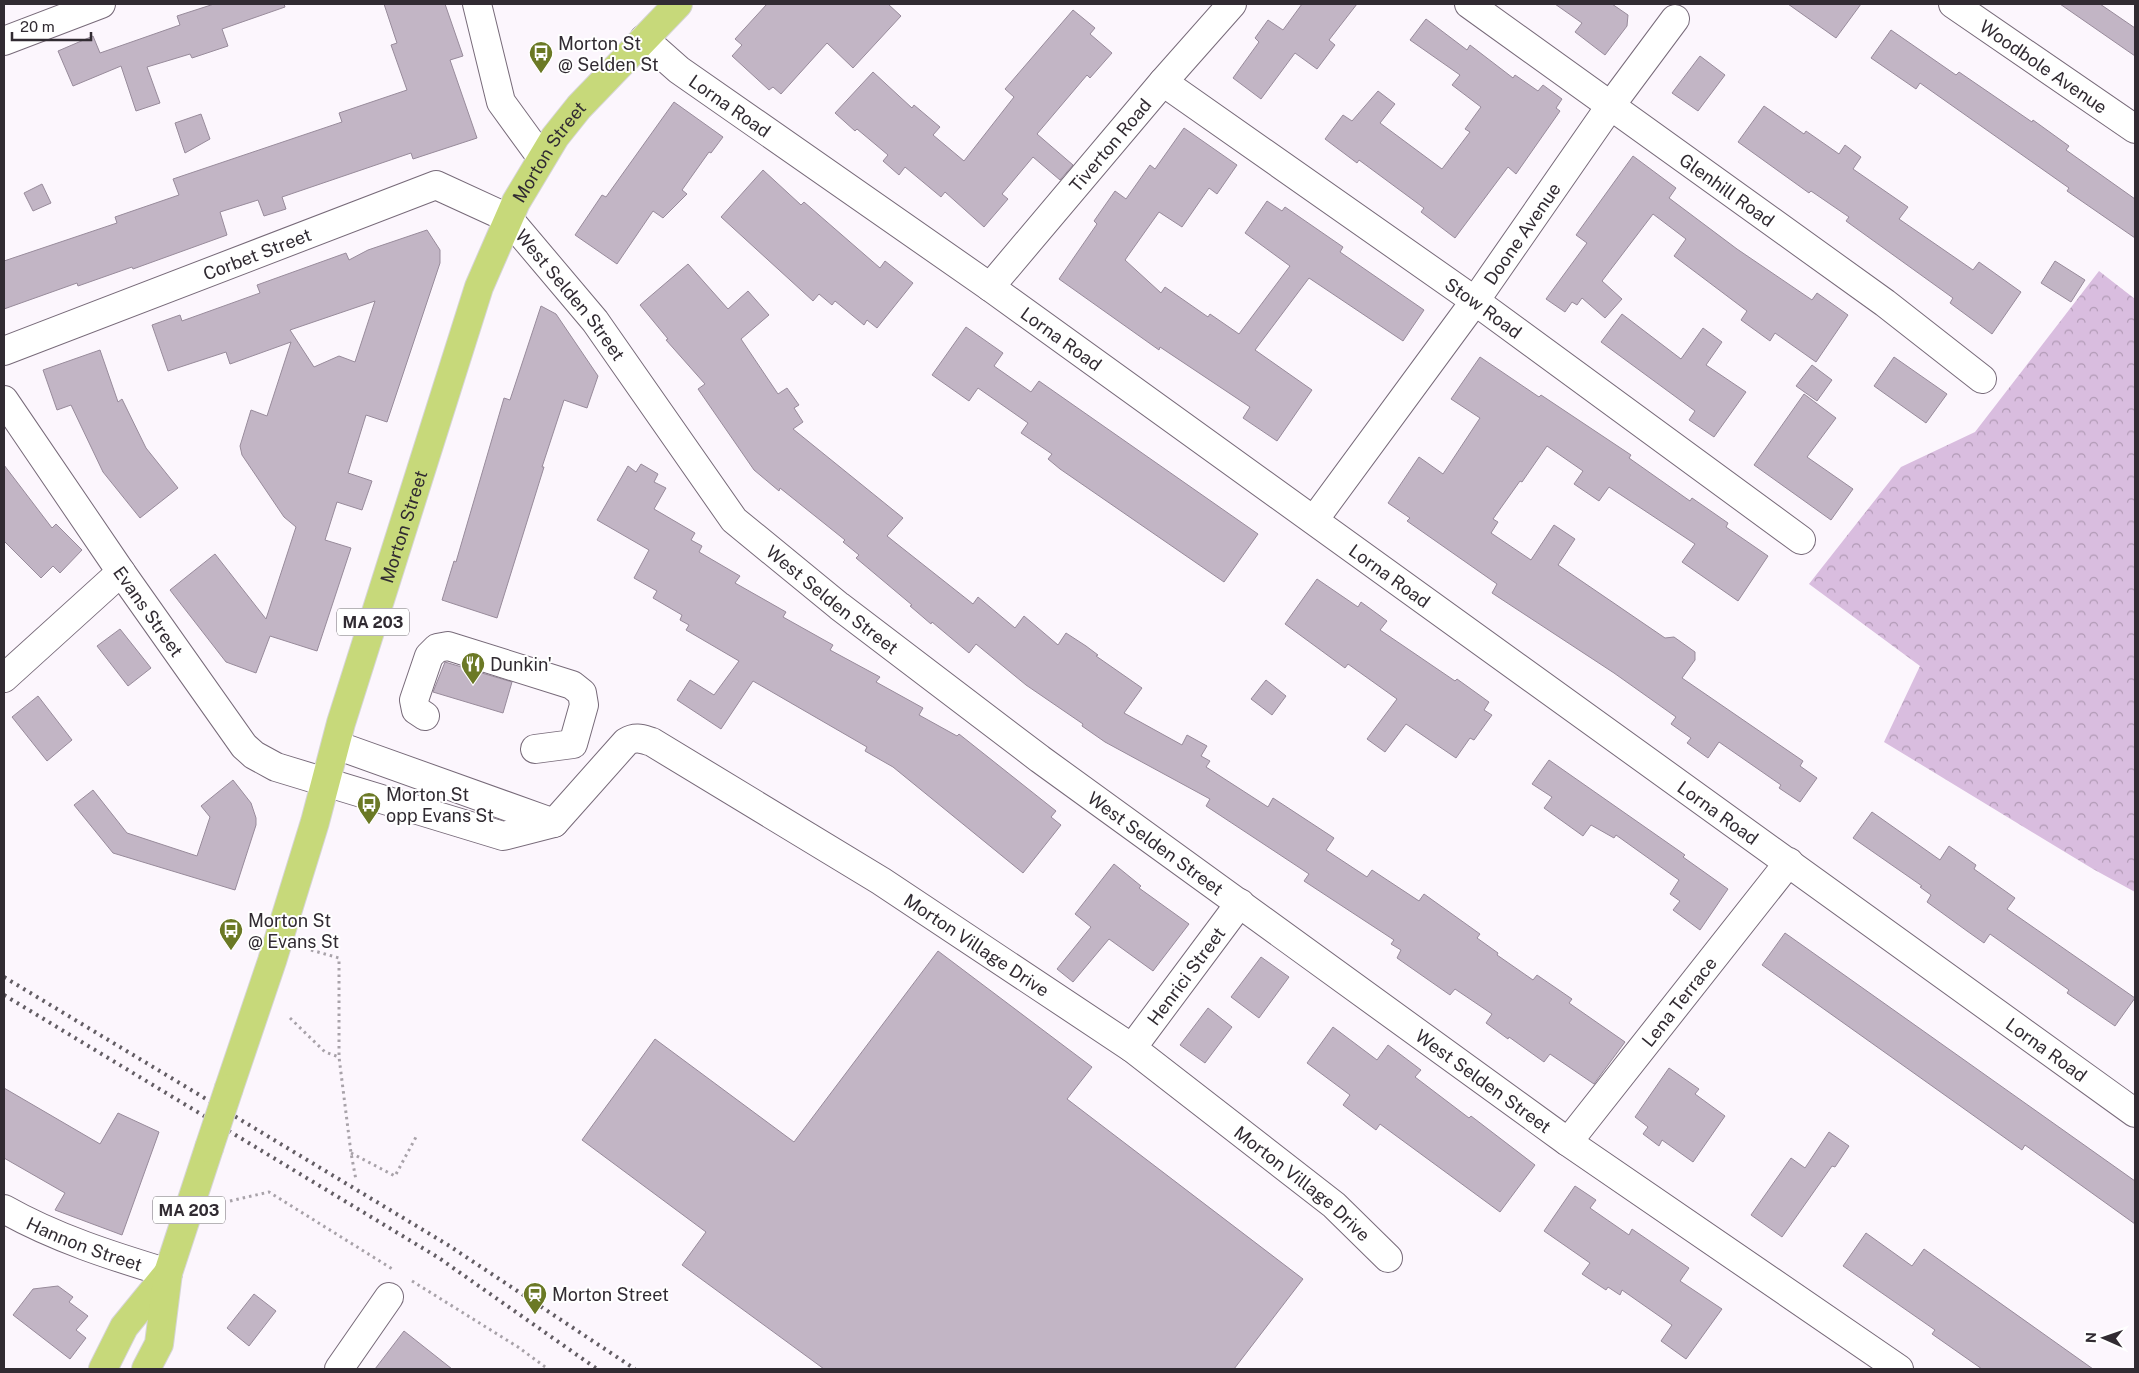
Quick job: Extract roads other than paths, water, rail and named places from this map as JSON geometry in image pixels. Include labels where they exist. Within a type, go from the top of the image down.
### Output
[{"type":"highway","name":"Morton Street","points":[[146,1369],[158,1344],[168,1273],[272,961],[327,782],[341,723],[479,287],[508,218],[541,157],[571,115],[678,4]]},
{"type":"highway","name":"Morton Street","points":[[103,1369],[124,1327],[168,1273]]},
{"type":"street","points":[[4,41],[101,4]]},
{"type":"street","points":[[477,4],[501,102],[541,157]]},
{"type":"street","name":"Tiverton Road","points":[[990,287],[1163,82],[1232,4]]},
{"type":"street","name":"Glenhill Road","points":[[1469,4],[1885,303],[1982,379]]},
{"type":"street","name":"Woodbole Avenue","points":[[1953,4],[2135,129]]},
{"type":"street","name":"Doone Avenue","points":[[1314,520],[1474,301],[1611,105],[1676,19]]},
{"type":"street","name":"Lorna Road","points":[[644,39],[679,70],[990,287],[2135,1113]]},
{"type":"street","name":"Stow Road","points":[[1163,82],[1474,301],[1802,540]]},
{"type":"street","name":"Corbet Street","points":[[4,351],[436,185],[508,218]]},
{"type":"street","name":"West Selden Street","points":[[508,218],[595,321],[734,520],[839,606],[1040,759],[1568,1142],[1899,1369]]},
{"type":"street","name":"Evans Street","points":[[4,400],[121,572],[244,746],[266,763],[327,782]]},
{"type":"street","points":[[4,678],[121,572]]},
{"type":"street","points":[[425,716],[416,710],[414,700],[429,656],[437,648],[448,646],[572,685],[582,693],[584,705],[573,744],[535,749]]},
{"type":"street","name":"Morton Village Drive","points":[[554,822],[626,742],[634,738],[652,742],[881,881],[1132,1048],[1334,1205],[1388,1258]]},
{"type":"street","points":[[336,745],[554,822]]},
{"type":"street","points":[[327,782],[503,836],[554,822]]},
{"type":"street","name":"Lena Terrace","points":[[1568,1142],[1789,862]]},
{"type":"street","name":"Henrici Street","points":[[1132,1048],[1240,903]]},
{"type":"street","name":"Hannon Street","points":[[4,1209],[50,1232],[89,1248],[168,1273]]},
{"type":"street","points":[[339,1369],[389,1297]]},
{"type":"railway","points":[[4,977],[448,1245],[635,1369]]},
{"type":"railway","points":[[4,995],[439,1258],[597,1369]]},
{"type":"place","name":"Morton St @ Selden St","points":[[541,74]]},
{"type":"place","name":"Dunkin'","points":[[473,685]]},
{"type":"place","name":"Morton St opp Evans St","points":[[369,825]]},
{"type":"place","name":"Morton St @ Evans St","points":[[231,951]]},
{"type":"place","name":"Morton Street","points":[[535,1315]]}]
